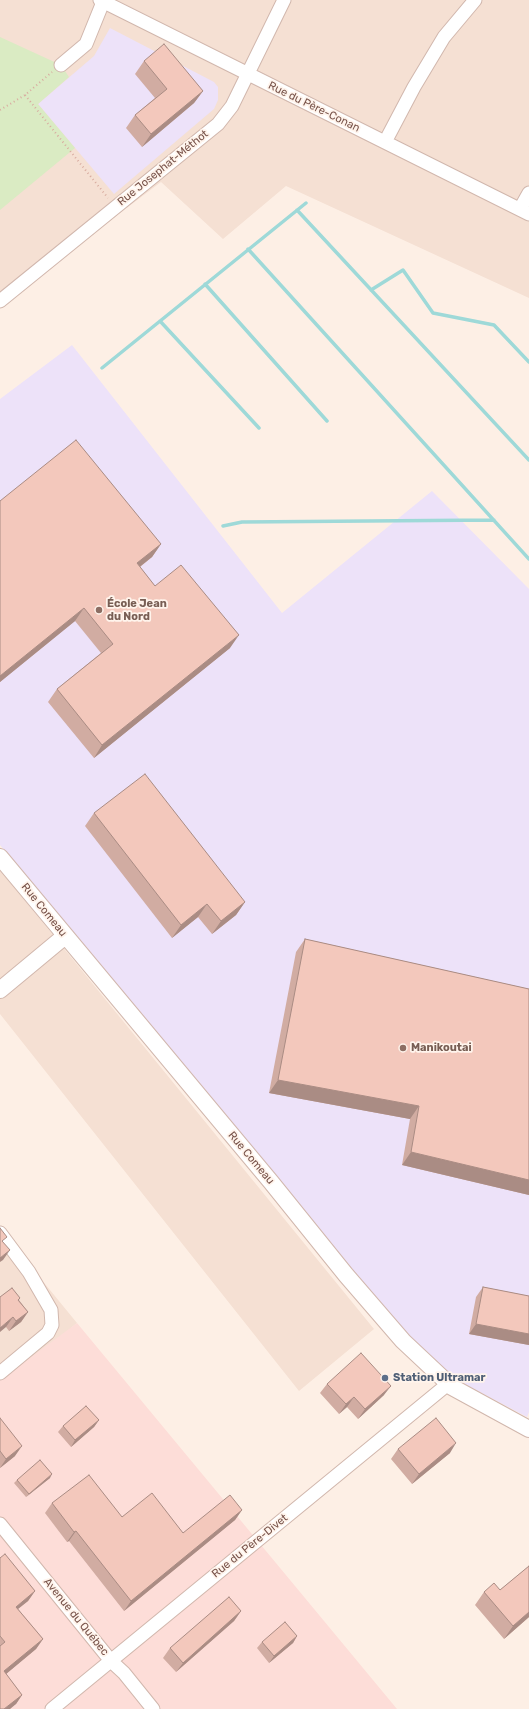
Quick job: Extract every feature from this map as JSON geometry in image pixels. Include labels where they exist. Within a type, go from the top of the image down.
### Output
[{"type":"street","name":"Rue Josephat-Méthot","points":[[0,301],[218,124],[232,106],[249,75],[284,0]]},
{"type":"street","points":[[385,142],[414,87],[444,37],[475,0]]},
{"type":"street","name":"Rue du Père-Conan","points":[[102,1],[525,211]]},
{"type":"street","points":[[61,65],[86,44],[102,1]]},
{"type":"street","points":[[525,211],[529,193]]},
{"type":"street","name":"Rue Comeau","points":[[0,857],[272,1182],[346,1275],[403,1341],[452,1387],[529,1429]]},
{"type":"street","points":[[0,990],[66,936]]},
{"type":"street","points":[[0,1233],[29,1272],[50,1310],[52,1325],[48,1333],[0,1373]]},
{"type":"street","name":"Rue du Père-Divet","points":[[52,1709],[448,1384]]},
{"type":"street","name":"Avenue du Québec","points":[[0,1524],[111,1661],[124,1674],[153,1709]]},
{"type":"path","points":[[0,111],[25,95],[61,65]]},
{"type":"path","points":[[25,95],[115,207]]},
{"type":"shaded area","points":[[0,0],[529,0],[529,298],[286,186],[223,239],[161,182],[0,304]]},
{"type":"shaded area","points":[[110,28],[214,82],[218,87],[218,100],[214,109],[114,194],[38,104],[94,56]]},
{"type":"shaded area","points":[[72,345],[282,613],[432,491],[529,589],[529,1412],[527,1417],[455,1379],[406,1335],[0,845],[0,399]]},
{"type":"shaded area","points":[[0,870],[374,1329],[299,1391],[0,1014]]},
{"type":"shaded area","points":[[0,1229],[77,1323],[0,1387]]},
{"type":"shaded area","points":[[77,1323],[397,1709],[0,1709],[0,1380]]},
{"type":"green space","points":[[0,37],[61,65],[69,77],[38,104],[75,148],[0,210]]},
{"type":"building","points":[[164,44],[203,91],[151,134],[135,115],[167,89],[144,61]]},
{"type":"building","name":"École Jean du Nord","points":[[76,440],[161,544],[137,563],[155,586],[181,565],[239,635],[102,745],[57,689],[113,644],[84,608],[0,676],[0,501]]},
{"type":"building","points":[[145,774],[245,902],[221,921],[207,904],[181,925],[94,813]]},
{"type":"building","name":"Manikoutai","points":[[305,939],[529,989],[529,1180],[411,1152],[419,1106],[278,1080]]},
{"type":"building","points":[[0,1228],[7,1237],[2,1241],[10,1250],[0,1258]]},
{"type":"building","points":[[483,1287],[529,1296],[529,1334],[476,1324]]},
{"type":"building","points":[[12,1288],[20,1298],[18,1300],[28,1312],[16,1321],[13,1317],[0,1328],[0,1297]]},
{"type":"building","points":[[361,1353],[391,1386],[365,1409],[354,1397],[346,1404],[327,1384]]},
{"type":"building","points":[[86,1406],[99,1420],[75,1440],[63,1426]]},
{"type":"building","points":[[0,1418],[22,1446],[6,1459],[0,1451]]},
{"type":"building","points":[[436,1418],[456,1443],[419,1474],[398,1449]]},
{"type":"building","points":[[40,1460],[52,1474],[29,1494],[17,1480]]},
{"type":"building","points":[[89,1475],[122,1517],[152,1493],[183,1533],[230,1495],[242,1510],[131,1601],[52,1503]]},
{"type":"building","points":[[5,1554],[35,1591],[16,1607],[43,1639],[4,1671],[22,1695],[4,1709],[0,1709],[0,1646],[5,1642],[0,1636],[0,1558]]},
{"type":"building","points":[[529,1566],[529,1612],[513,1626],[484,1592],[494,1583],[500,1590]]},
{"type":"building","points":[[229,1597],[241,1611],[183,1663],[170,1648]]},
{"type":"building","points":[[285,1622],[297,1636],[274,1656],[262,1642]]},
{"type":"waterway","points":[[102,368],[306,203]]},
{"type":"waterway","points":[[297,210],[529,460]]},
{"type":"waterway","points":[[248,249],[529,559]]},
{"type":"waterway","points":[[371,290],[403,270],[433,313],[494,325],[529,362]]},
{"type":"waterway","points":[[205,284],[327,421]]},
{"type":"waterway","points":[[160,321],[259,428]]},
{"type":"waterway","points":[[223,526],[242,522],[494,520]]},
{"type":"place","name":"École Jean du Nord","points":[[99,610]]},
{"type":"place","name":"Manikoutai","points":[[403,1048]]},
{"type":"place","name":"Station Ultramar","points":[[385,1378]]}]
